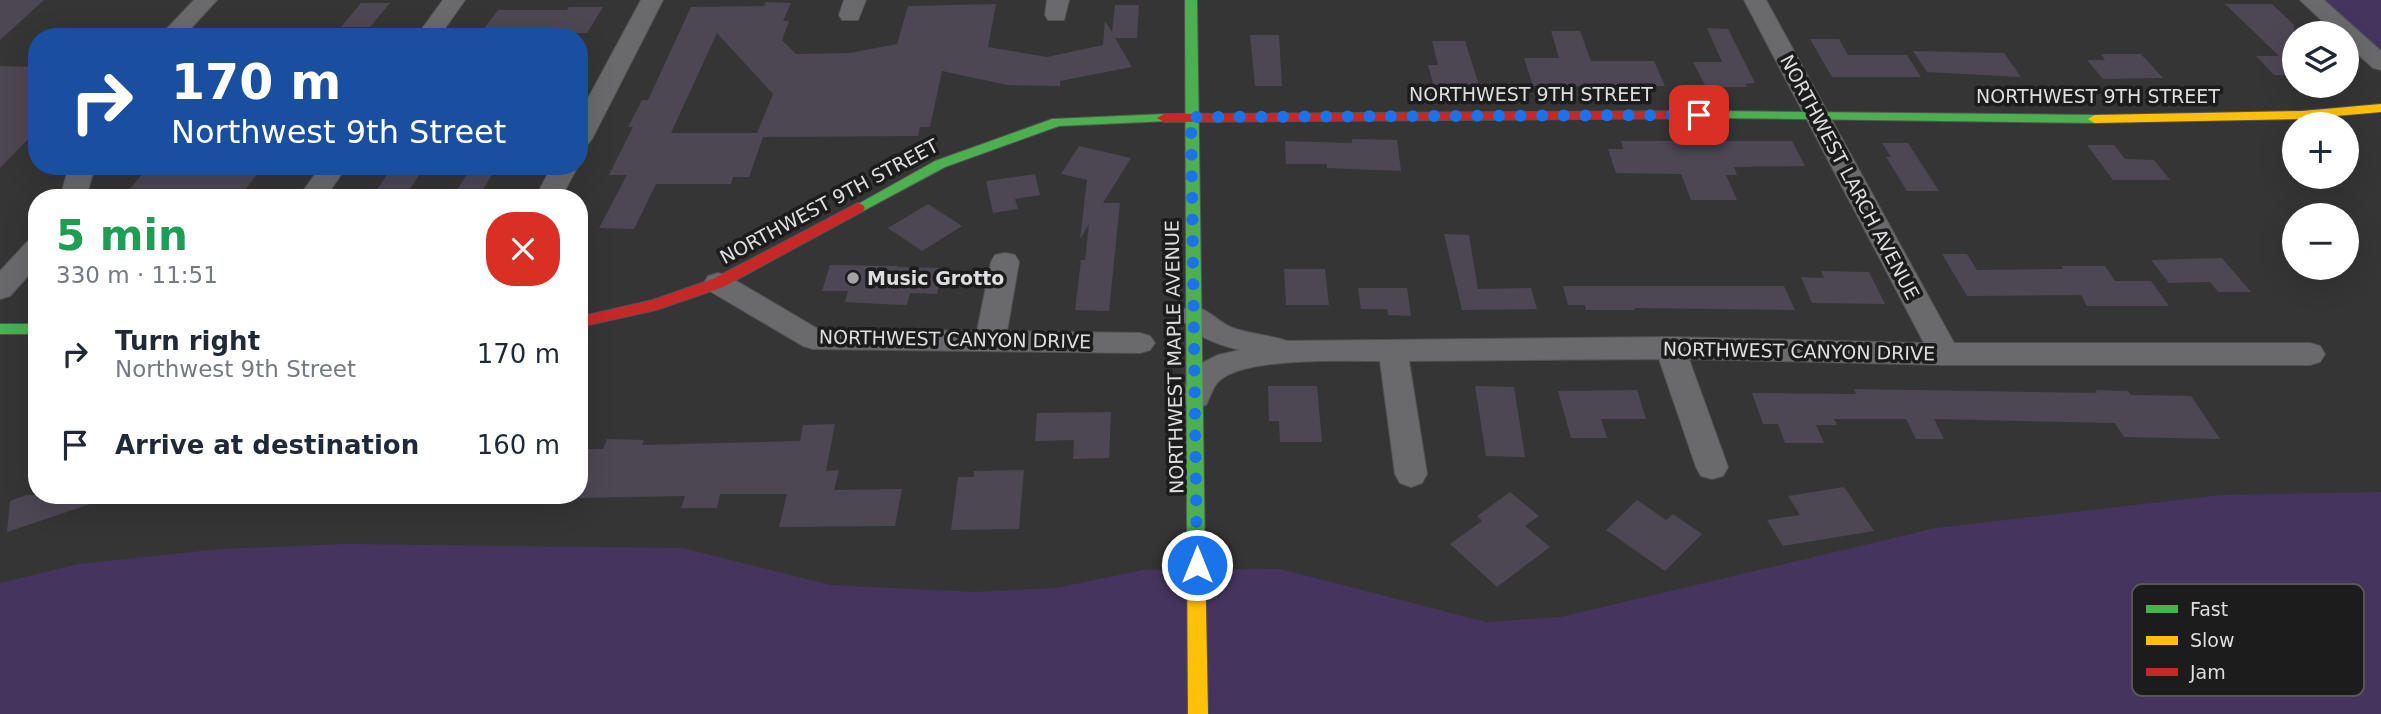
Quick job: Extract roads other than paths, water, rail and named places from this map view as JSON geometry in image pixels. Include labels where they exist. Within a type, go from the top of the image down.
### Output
[{"type":"street","points":[[179,28],[206,0]]},
{"type":"street","points":[[434,28],[454,0]]},
{"type":"street","points":[[588,122],[652,0]]},
{"type":"street","name":"NORTHWEST MAPLE AVENUE","points":[[1191,0],[1198,714]]},
{"type":"street","name":"NORTHWEST LARCH AVENUE","points":[[1755,0],[1945,354]]},
{"type":"street","points":[[2311,0],[2381,62]]},
{"type":"street","name":"NORTHWEST 9TH STREET","points":[[718,283],[940,164],[1057,122],[1191,117],[1818,116],[2149,119],[2302,116],[2381,108]]},
{"type":"street","points":[[0,289],[28,258]]},
{"type":"street","points":[[990,341],[1005,262]]},
{"type":"street","points":[[588,320],[656,305],[718,283]]},
{"type":"street","name":"NORTHWEST CANYON DRIVE","points":[[718,283],[813,339],[1140,343]]},
{"type":"street","name":"NORTHWEST CANYON DRIVE","points":[[1194,316],[1223,336],[1288,351]]},
{"type":"street","points":[[0,329],[28,330]]},
{"type":"street","points":[[1670,348],[1712,467]]},
{"type":"street","name":"NORTHWEST CANYON DRIVE","points":[[1195,397],[1207,374],[1230,363],[1288,351],[1670,348],[1945,354],[2310,354]]},
{"type":"street","points":[[1393,350],[1411,474]]},
{"type":"place","name":"Music Grotto","points":[[853,278]]}]
